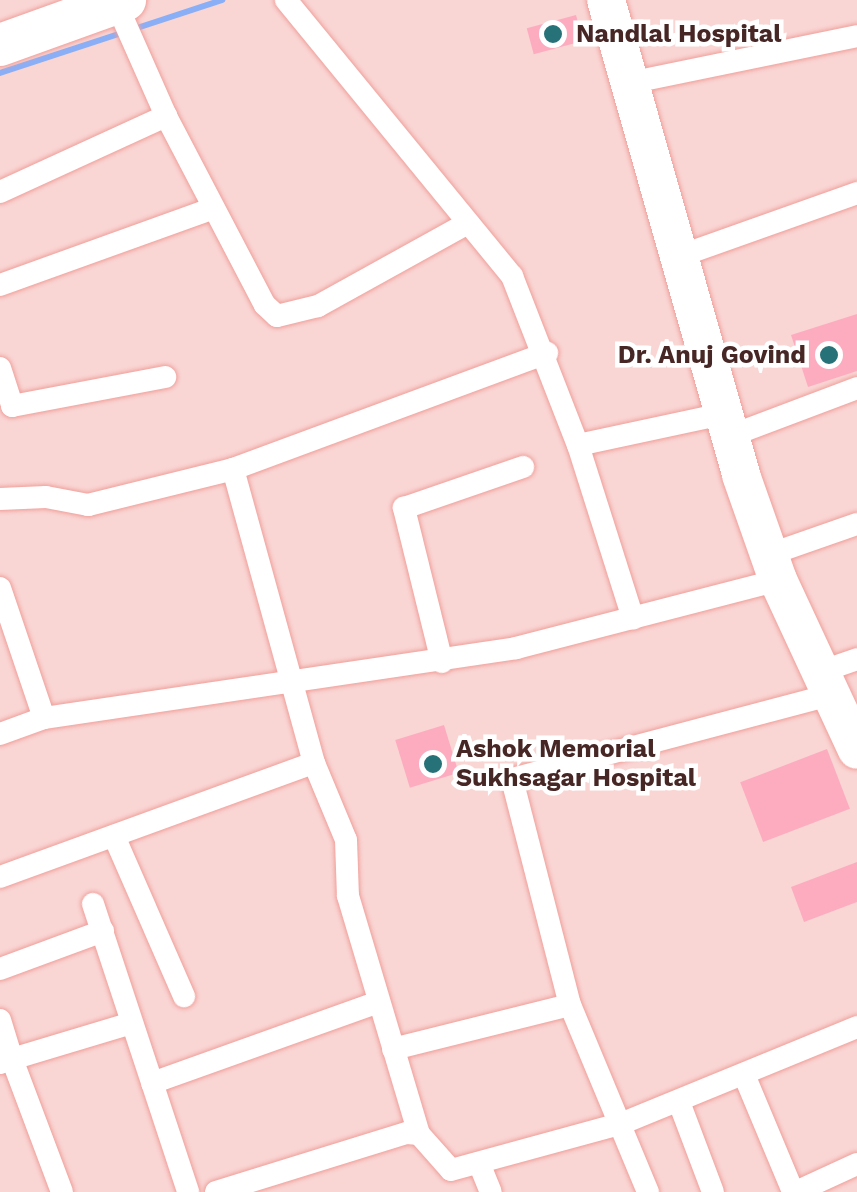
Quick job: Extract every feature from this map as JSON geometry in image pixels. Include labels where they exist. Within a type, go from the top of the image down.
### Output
[{"type":"highway","points":[[2,41],[122,9]]},
{"type":"main road","points":[[606,0],[699,292],[777,561],[846,682],[857,750]]},
{"type":"main road","points":[[625,0],[697,250],[699,292]]},
{"type":"street","points":[[286,0],[512,276],[547,353],[633,618]]},
{"type":"street","points":[[122,9],[166,116],[214,208],[278,316],[318,306],[468,223]]},
{"type":"street","points":[[648,79],[856,41]]},
{"type":"street","points":[[0,192],[166,116]]},
{"type":"street","points":[[697,250],[857,192]]},
{"type":"street","points":[[0,284],[214,208]]},
{"type":"street","points":[[0,499],[46,496],[88,506],[233,469],[547,353]]},
{"type":"street","points":[[0,368],[6,408],[165,378]]},
{"type":"street","points":[[578,445],[734,422],[857,388]]},
{"type":"street","points":[[442,662],[404,508],[524,467]]},
{"type":"street","points":[[233,469],[296,682],[314,763],[346,840],[348,896],[376,1003],[419,1134],[451,1170],[623,1123],[745,1077],[857,1027]]},
{"type":"street","points":[[0,734],[44,718],[442,662],[633,618],[777,561],[857,524]]},
{"type":"street","points":[[1,595],[44,718]]},
{"type":"street","points":[[648,1192],[623,1123],[570,1005],[512,778],[846,682]]},
{"type":"street","points":[[0,877],[314,763]]},
{"type":"street","points":[[114,836],[184,996]]},
{"type":"street","points":[[93,904],[188,1192]]},
{"type":"street","points":[[0,969],[102,931]]},
{"type":"street","points":[[152,1083],[376,1003]]},
{"type":"street","points":[[394,1049],[570,1005]]},
{"type":"street","points":[[0,1020],[6,1061],[62,1192]]},
{"type":"street","points":[[6,1061],[132,1023]]},
{"type":"street","points":[[745,1077],[794,1192],[857,1164]]},
{"type":"street","points":[[679,1102],[713,1192]]},
{"type":"street","points":[[216,1192],[419,1134]]},
{"type":"street","points":[[479,1163],[491,1192]]},
{"type":"building","points":[[576,15],[583,41],[534,54],[527,28]]},
{"type":"building","points":[[857,314],[857,371],[808,387],[791,335]]},
{"type":"building","points":[[444,725],[459,773],[410,788],[395,740]]},
{"type":"building","points":[[827,749],[850,809],[763,842],[740,782]]},
{"type":"building","points":[[857,862],[857,902],[804,922],[791,887]]},
{"type":"waterway","points":[[134,29],[222,0]]},
{"type":"waterway","points":[[0,73],[122,33]]},
{"type":"place","name":"Nandlal Hospital","points":[[553,34]]},
{"type":"place","name":"Dr. Anuj Govind","points":[[829,355]]},
{"type":"place","name":"Ashok Memorial Sukhsagar Hospital","points":[[433,764]]}]
